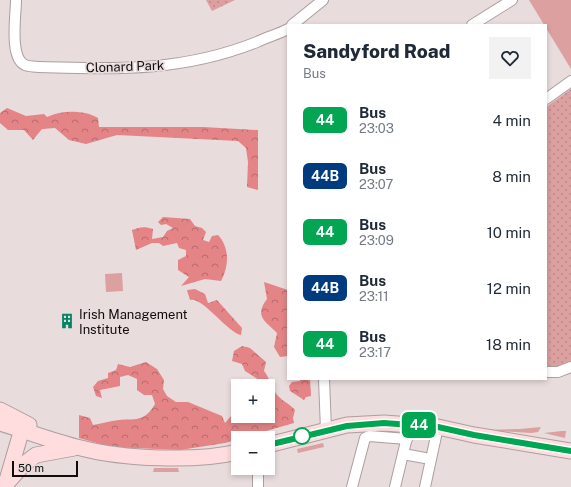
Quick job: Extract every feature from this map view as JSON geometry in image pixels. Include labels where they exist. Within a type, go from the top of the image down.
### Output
[{"type":"main road","points":[[0,410],[25,422],[45,437]]},
{"type":"main road","points":[[0,422],[77,447],[126,456],[182,457],[231,454]]},
{"type":"main road","points":[[275,443],[326,430],[362,424],[410,424],[438,427],[474,435],[571,451]]},
{"type":"main road","points":[[6,486],[22,429]]},
{"type":"main road","points":[[6,486],[24,464],[36,454],[77,447]]},
{"type":"street","name":"Clonard Park","points":[[16,0],[14,41],[17,57],[25,65],[38,67],[132,69],[180,64],[230,53],[287,30]]},
{"type":"street","name":"Clonard Park","points":[[295,24],[323,0]]},
{"type":"street","points":[[474,24],[512,0]]},
{"type":"street","points":[[547,98],[571,81]]},
{"type":"street","points":[[547,372],[558,372],[571,367]]},
{"type":"street","points":[[324,380],[326,430]]},
{"type":"street","points":[[395,487],[410,424]]},
{"type":"street","points":[[425,487],[438,427]]},
{"type":"street","points":[[352,487],[365,438],[369,436],[407,439]]},
{"type":"street","points":[[403,454],[425,458]]},
{"type":"street","points":[[258,475],[258,487]]},
{"type":"shaded area","points":[[206,0],[235,0],[212,11]]},
{"type":"shaded area","points":[[529,0],[571,0],[571,69],[547,30],[547,24],[544,24]]},
{"type":"shaded area","points":[[571,89],[571,365],[547,369],[547,106]]},
{"type":"shaded area","points":[[122,273],[123,291],[106,292],[105,274]]},
{"type":"shaded area","points":[[541,427],[538,432],[531,433],[485,430],[520,429]]},
{"type":"shaded area","points":[[566,431],[565,438],[544,433]]},
{"type":"shaded area","points":[[323,443],[324,447],[298,453],[297,449]]},
{"type":"shaded area","points":[[154,468],[178,468],[179,472],[153,472]]},
{"type":"green space","points":[[7,108],[26,116],[44,114],[47,117],[66,112],[86,113],[98,118],[99,127],[203,127],[258,130],[258,190],[247,187],[248,162],[246,148],[238,141],[117,135],[86,144],[69,140],[55,128],[42,129],[33,140],[24,130],[8,130],[0,123],[0,113]]},
{"type":"green space","points":[[163,217],[190,219],[195,226],[202,228],[206,232],[203,240],[209,242],[212,236],[218,235],[225,246],[227,257],[226,269],[221,281],[205,279],[181,286],[189,277],[178,270],[178,260],[186,256],[186,250],[179,248],[177,243],[163,246],[159,243],[152,243],[136,250],[132,230],[142,227],[150,228],[153,229],[152,239],[163,237],[167,231],[173,228],[166,224],[161,225],[158,222]]},
{"type":"green space","points":[[264,282],[287,290],[287,356],[280,357],[274,347],[277,333],[265,321],[261,314],[263,305],[267,299]]},
{"type":"green space","points":[[195,289],[205,294],[208,303],[217,300],[242,328],[241,335],[229,328],[201,303],[195,300],[190,300],[187,290]]},
{"type":"green space","points":[[242,346],[250,348],[266,362],[264,371],[269,379],[257,379],[245,371],[242,364],[232,361],[234,351]]},
{"type":"green space","points":[[146,362],[157,369],[164,380],[163,389],[167,396],[176,402],[188,402],[222,416],[225,423],[231,416],[231,423],[275,423],[275,392],[295,410],[293,418],[294,423],[266,431],[231,431],[231,441],[180,450],[111,447],[79,438],[79,415],[90,418],[93,425],[110,421],[136,419],[146,415],[151,411],[155,404],[152,395],[144,395],[137,390],[137,379],[128,375],[120,377],[120,386],[100,390],[102,398],[96,396],[93,387],[98,381],[108,378],[108,373],[116,370],[118,364],[130,367]]},
{"type":"green space","points":[[310,380],[311,396],[306,397],[304,400],[290,391],[289,386],[292,382]]},
{"type":"bus line","name":"44","points":[[275,443],[347,426],[384,423],[438,427],[474,435],[571,451]]},
{"type":"place","name":"Irish Management Institute","points":[[67,321]]}]
